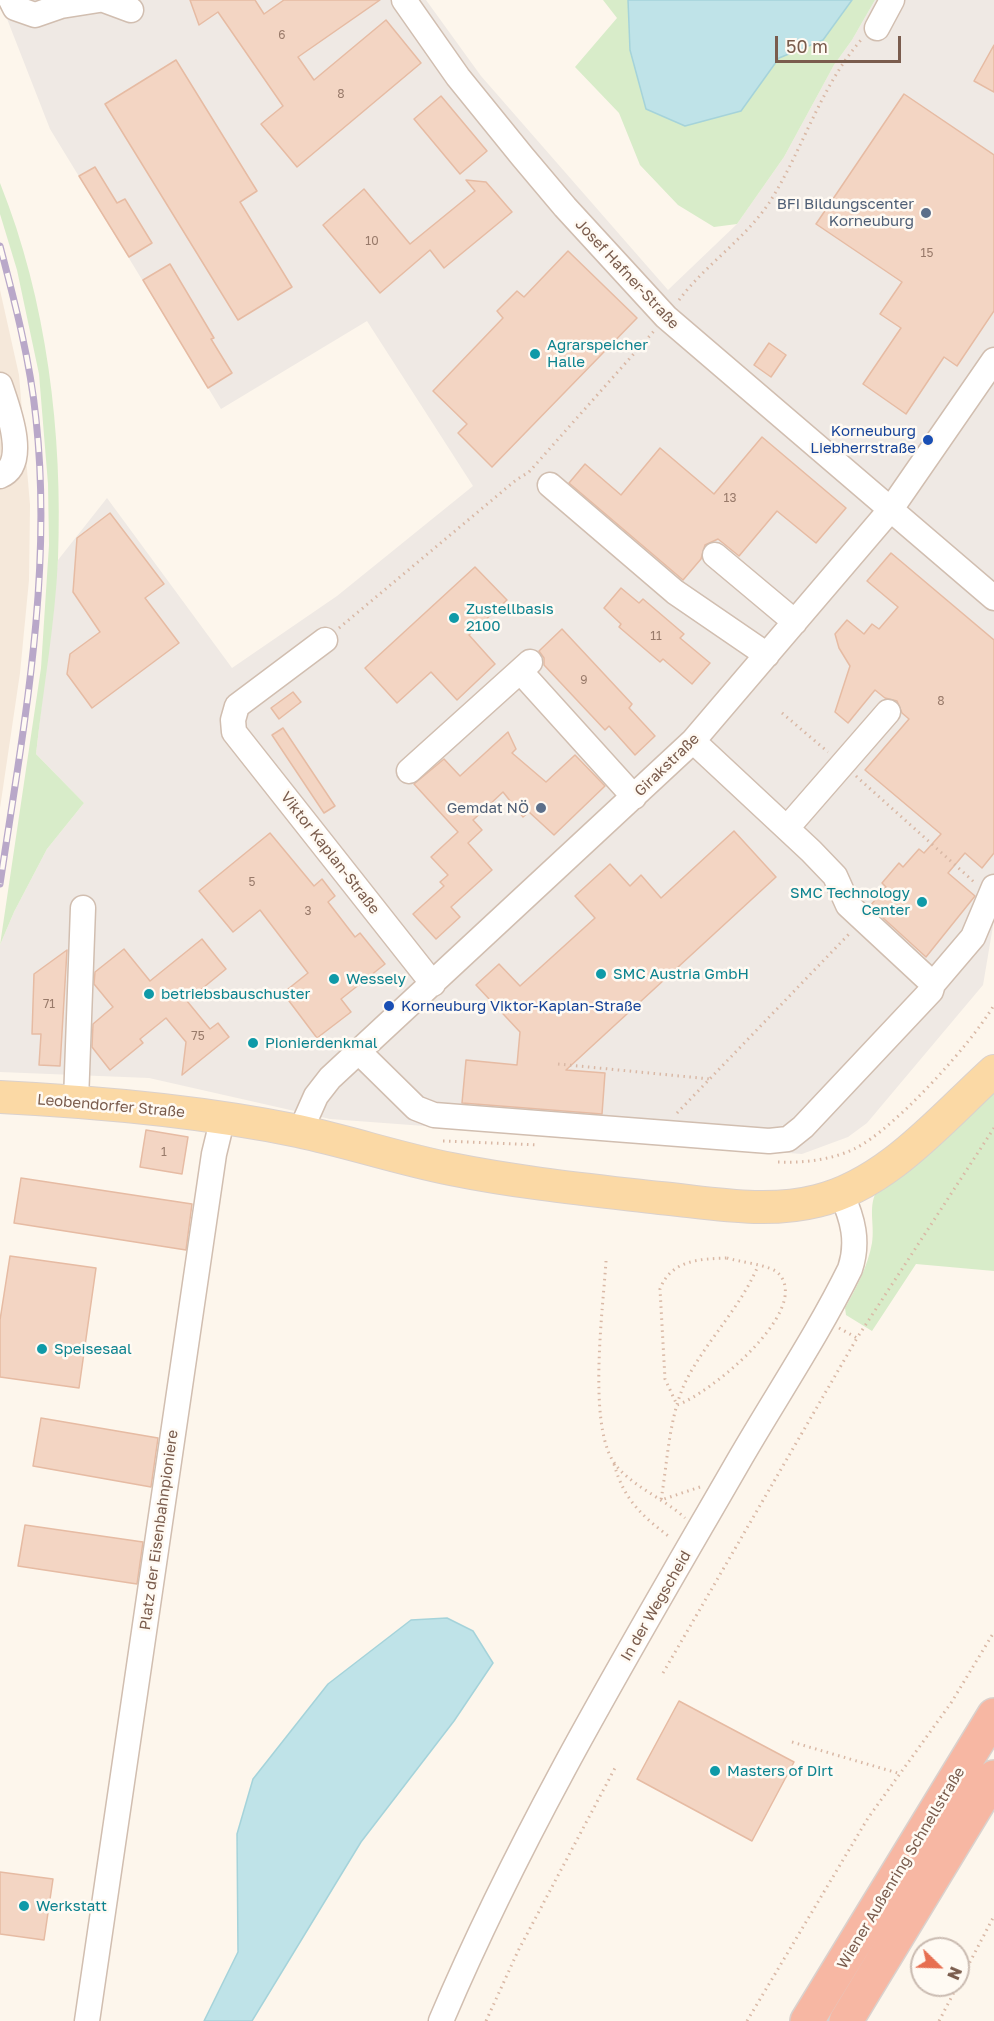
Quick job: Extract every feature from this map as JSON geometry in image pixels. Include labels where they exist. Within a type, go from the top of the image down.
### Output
[{"type":"highway","name":"Wiener Außenring Schnellstraße","points":[[807,2021],[994,1715]]},
{"type":"highway","points":[[846,2021],[994,1778]]},
{"type":"main road","points":[[223,1117],[300,1132],[452,1169],[581,1189],[745,1207],[795,1205],[841,1193],[890,1164],[994,1071]]},
{"type":"main road","name":"Leobendorfer Straße","points":[[0,1096],[75,1101],[223,1117]]},
{"type":"street","points":[[11,0],[15,8],[35,15],[61,6],[99,0]]},
{"type":"street","points":[[104,0],[131,10]]},
{"type":"street","name":"Josef Hafner-Straße","points":[[404,0],[458,77],[522,156],[565,207],[666,317],[994,598]]},
{"type":"street","points":[[877,28],[891,0]]},
{"type":"street","name":"Girakstraße","points":[[300,1132],[316,1096],[358,1050],[433,984],[693,741],[891,509],[994,360]]},
{"type":"street","points":[[0,385],[15,432],[14,456],[2,476]]},
{"type":"street","points":[[550,485],[675,592],[766,655]]},
{"type":"street","points":[[715,555],[795,622]]},
{"type":"street","name":"Viktor Kaplan-Straße","points":[[325,640],[237,706],[232,720],[234,732],[433,984]]},
{"type":"street","points":[[410,771],[526,666],[634,797]]},
{"type":"street","points":[[787,828],[888,712]]},
{"type":"street","points":[[693,741],[835,876],[848,905],[933,984]]},
{"type":"street","points":[[358,1050],[416,1108],[434,1115],[768,1141],[788,1139],[803,1127],[931,991],[933,984],[974,937],[992,891]]},
{"type":"street","points":[[75,1101],[83,908]]},
{"type":"street","name":"Platz der Eisenbahnpioniere","points":[[87,2021],[213,1165],[223,1117]]},
{"type":"street","name":"In der Wegscheid","points":[[441,2021],[503,1886],[550,1794],[692,1542],[823,1319],[855,1256],[853,1224],[841,1193]]},
{"type":"path","points":[[325,640],[516,480],[529,472],[666,317],[684,293],[757,220],[771,201],[832,84],[859,41],[877,28]]},
{"type":"path","points":[[783,713],[992,891]]},
{"type":"path","points":[[660,1131],[863,920]]},
{"type":"path","points":[[558,1064],[710,1079]]},
{"type":"path","points":[[663,1673],[857,1338],[994,1128]]},
{"type":"path","points":[[727,1258],[774,1269],[782,1277],[785,1290],[783,1306],[765,1335],[743,1360],[711,1388],[692,1401],[677,1406],[665,1379],[660,1289],[665,1276],[678,1266],[699,1259],[727,1258]]},
{"type":"path","points":[[606,1261],[599,1402],[604,1442],[614,1463],[621,1487],[634,1505],[657,1527],[692,1542]]},
{"type":"path","points":[[661,1500],[677,1406],[689,1375],[747,1291],[758,1266]]},
{"type":"path","points":[[823,1319],[857,1338]]},
{"type":"path","points":[[614,1463],[683,1516],[692,1542]]},
{"type":"path","points":[[661,1500],[685,1494],[732,1473]]},
{"type":"path","points":[[747,2021],[868,1818],[951,1703],[994,1632]]},
{"type":"path","points":[[792,1742],[901,1774]]},
{"type":"path","points":[[486,2021],[523,1942],[615,1768]]},
{"type":"path","points":[[939,2021],[994,1916]]},
{"type":"shaded area","points":[[12,0],[426,0],[481,76],[668,290],[737,224],[784,157],[834,65],[852,40],[875,0],[994,0],[994,920],[983,985],[867,1123],[848,1137],[802,1154],[330,1119],[149,1078],[0,1072],[0,945],[14,912],[47,849],[84,803],[36,754],[58,560],[107,498],[232,668],[337,596],[473,486],[367,321],[221,409],[50,129],[2,6]]},
{"type":"shaded area","points":[[0,290],[19,375],[30,505],[29,580],[20,673],[0,808]]},
{"type":"green space","points":[[603,0],[628,0],[630,50],[741,111],[779,58],[823,40],[852,0],[875,0],[852,40],[834,65],[784,157],[737,224],[714,227],[678,205],[640,165],[619,113],[575,67],[617,18]]},
{"type":"green space","points":[[0,183],[30,274],[40,320],[54,416],[58,464],[58,559],[52,632],[36,754],[84,803],[47,849],[14,912],[0,945],[41,668],[49,545],[48,484],[39,374],[17,270],[0,214]]},
{"type":"green space","points":[[994,1090],[994,1271],[916,1264],[872,1331],[846,1315],[845,1308],[868,1260],[873,1236],[872,1205],[876,1192]]},
{"type":"water","points":[[628,0],[852,0],[823,40],[779,58],[741,111],[685,126],[646,109],[630,50]]},
{"type":"water","points":[[447,1618],[473,1631],[493,1663],[454,1721],[361,1842],[252,2021],[204,2021],[238,1952],[237,1834],[253,1779],[328,1684],[411,1620]]},
{"type":"building","points":[[190,0],[255,0],[264,14],[284,0],[380,0],[298,57],[314,80],[386,20],[421,63],[297,167],[261,124],[283,106],[218,12],[199,25]]},
{"type":"building","points":[[994,45],[994,92],[974,81]]},
{"type":"building","points":[[176,60],[257,191],[240,202],[292,287],[238,320],[105,104]]},
{"type":"building","points":[[904,94],[994,155],[994,311],[957,366],[944,357],[906,414],[863,384],[901,328],[880,314],[902,282],[816,224]]},
{"type":"building","points":[[441,96],[487,151],[460,174],[414,119]]},
{"type":"building","points":[[95,167],[117,203],[125,199],[152,243],[129,257],[79,176]]},
{"type":"building","points":[[466,180],[486,182],[512,212],[444,268],[430,250],[380,293],[323,225],[364,189],[410,244],[475,191]]},
{"type":"building","name":"Agrarspeicher Halle","points":[[568,251],[637,318],[492,467],[458,433],[467,424],[433,391],[503,318],[497,311],[517,291],[524,297]]},
{"type":"building","points":[[170,264],[232,373],[208,388],[143,280]]},
{"type":"building","points":[[769,343],[786,355],[771,377],[754,365]]},
{"type":"building","points":[[762,437],[846,508],[816,543],[777,511],[739,556],[718,539],[705,545],[701,559],[683,580],[569,483],[585,464],[621,495],[660,448],[714,494]]},
{"type":"building","points":[[110,513],[164,584],[145,598],[179,643],[92,708],[67,674],[70,654],[100,632],[73,592],[77,538]]},
{"type":"building","points":[[891,553],[994,640],[994,853],[982,868],[965,853],[948,873],[975,896],[926,957],[870,906],[886,887],[882,883],[899,863],[903,867],[919,849],[924,853],[941,834],[865,770],[909,719],[902,713],[897,701],[885,698],[875,690],[848,723],[835,712],[850,666],[839,648],[835,634],[847,620],[864,634],[872,624],[879,629],[898,607],[867,581]]},
{"type":"building","name":"Zustellbasis 2100","points":[[475,567],[507,600],[469,635],[495,664],[457,700],[431,672],[397,703],[365,668]]},
{"type":"building","points":[[621,588],[639,603],[643,599],[684,634],[680,638],[710,663],[692,684],[663,659],[660,662],[619,627],[621,624],[604,608]]},
{"type":"building","points":[[562,629],[632,704],[629,708],[655,736],[635,755],[609,726],[605,730],[544,665],[544,658],[539,651]]},
{"type":"building","points":[[293,692],[301,702],[279,719],[271,708]]},
{"type":"building","points":[[283,728],[335,806],[324,813],[272,735]]},
{"type":"building","points":[[508,732],[516,749],[512,753],[546,782],[575,755],[605,786],[554,835],[529,812],[523,817],[503,792],[473,820],[482,830],[468,843],[492,870],[451,907],[460,917],[436,939],[413,914],[444,886],[440,882],[448,875],[431,857],[458,832],[414,784],[444,759],[460,776]]},
{"type":"building","name":"SMC Austria GmbH","points":[[734,831],[776,877],[566,1070],[605,1073],[602,1114],[462,1103],[466,1060],[517,1065],[520,1032],[476,985],[499,964],[520,986],[595,918],[575,896],[610,864],[630,886],[641,875],[661,898]]},
{"type":"building","points":[[270,833],[314,886],[322,879],[335,896],[328,902],[355,937],[360,933],[385,964],[341,999],[351,1012],[317,1038],[283,993],[308,973],[260,910],[233,932],[199,891]]},
{"type":"building","name":"betriebsbauschuster","points":[[202,939],[226,969],[187,1001],[210,1029],[218,1023],[229,1037],[182,1075],[186,1042],[166,1018],[140,1039],[143,1043],[110,1070],[92,1047],[93,1024],[113,1007],[94,984],[95,972],[124,949],[150,981]]},
{"type":"building","points":[[67,950],[60,1066],[39,1065],[41,1034],[32,1034],[34,974]]},
{"type":"building","points":[[146,1130],[188,1137],[182,1174],[140,1167]]},
{"type":"building","points":[[21,1178],[192,1204],[186,1250],[14,1223]]},
{"type":"building","name":"Speisesaal","points":[[10,1256],[96,1268],[79,1388],[0,1377],[0,1320]]},
{"type":"building","points":[[41,1418],[158,1438],[151,1487],[33,1466]]},
{"type":"building","points":[[25,1525],[143,1542],[137,1584],[18,1566]]},
{"type":"building","name":"Masters of Dirt","points":[[679,1701],[794,1762],[752,1841],[637,1779]]},
{"type":"building","name":"Werkstatt","points":[[0,1872],[53,1879],[44,1940],[0,1934]]},
{"type":"railway","points":[[0,246],[30,375],[36,419],[41,536],[33,653],[0,884]]},
{"type":"place","name":"BFI Bildungscenter Korneuburg","points":[[926,213]]},
{"type":"place","name":"Agrarspeicher Halle","points":[[535,354]]},
{"type":"place","name":"Korneuburg Liebherrstraße","points":[[928,440]]},
{"type":"place","name":"Zustellbasis 2100","points":[[454,618]]},
{"type":"place","name":"Gemdat NÖ","points":[[541,808]]},
{"type":"place","name":"SMC Technology Center","points":[[922,902]]},
{"type":"place","name":"SMC Austria GmbH","points":[[601,974]]},
{"type":"place","name":"Wessely","points":[[334,979]]},
{"type":"place","name":"betriebsbauschuster","points":[[149,994]]},
{"type":"place","name":"Korneuburg Viktor-Kaplan-Straße","points":[[389,1006]]},
{"type":"place","name":"Pionierdenkmal","points":[[253,1043]]},
{"type":"place","name":"Speisesaal","points":[[42,1349]]},
{"type":"place","name":"Masters of Dirt","points":[[715,1771]]},
{"type":"place","name":"Werkstatt","points":[[24,1906]]}]
